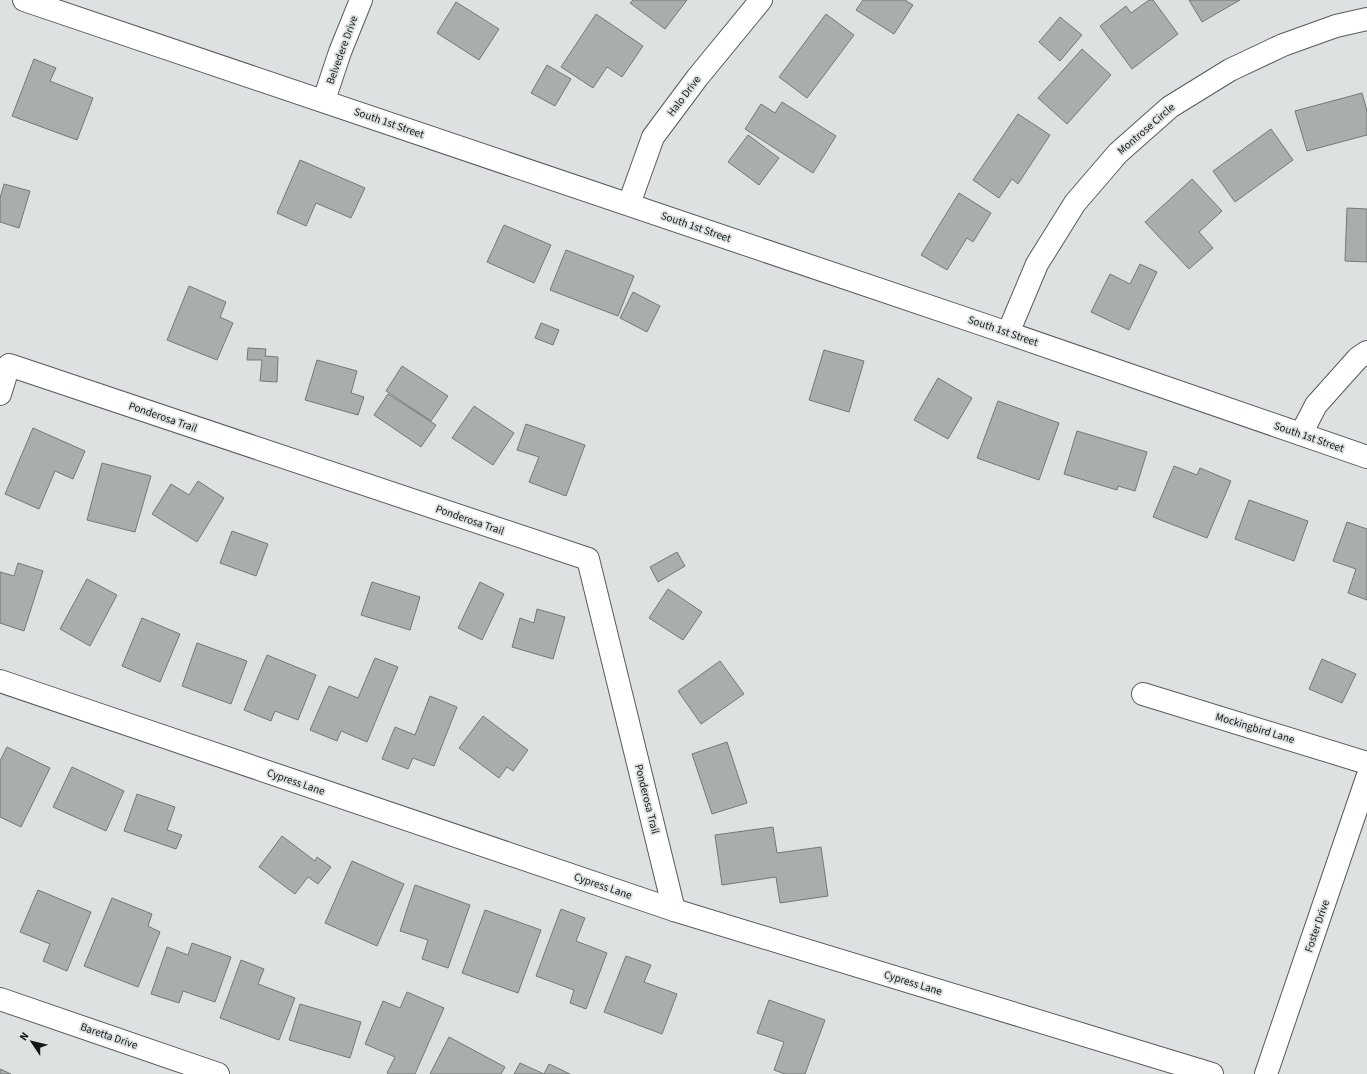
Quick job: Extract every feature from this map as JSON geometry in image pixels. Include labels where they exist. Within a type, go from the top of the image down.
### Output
[{"type":"street","name":"South 1st Street","points":[[24,0],[324,100],[1367,457]]},
{"type":"street","name":"Belvedere Drive","points":[[324,100],[340,52],[361,0]]},
{"type":"street","name":"Halo Drive","points":[[629,204],[653,138],[697,78],[761,0]]},
{"type":"street","name":"Montrose Circle","points":[[1008,333],[1037,264],[1075,203],[1118,153],[1164,112],[1230,70],[1283,45],[1336,26],[1367,19]]},
{"type":"street","points":[[1301,434],[1316,405],[1358,358],[1367,352]]},
{"type":"street","name":"Ponderosa Trail","points":[[0,394],[10,366],[588,560],[674,910]]},
{"type":"street","name":"Cypress Lane","points":[[0,681],[674,910],[1212,1074]]},
{"type":"street","name":"Mockingbird Lane","points":[[1143,694],[1367,763]]},
{"type":"street","name":"Foster Drive","points":[[1266,1074],[1367,778]]},
{"type":"street","name":"Baretta Drive","points":[[0,999],[218,1074]]},
{"type":"building","points":[[633,0],[687,0],[665,29],[630,3]]},
{"type":"building","points":[[863,0],[905,0],[913,5],[894,34],[856,10]]},
{"type":"building","points":[[1149,0],[1153,0],[1178,34],[1132,69],[1100,26],[1126,6],[1131,13]]},
{"type":"building","points":[[1189,0],[1240,0],[1202,22]]},
{"type":"building","points":[[456,2],[499,29],[479,60],[437,33]]},
{"type":"building","points":[[596,14],[643,46],[622,77],[607,67],[593,88],[561,67]]},
{"type":"building","points":[[826,14],[854,35],[807,98],[779,77]]},
{"type":"building","points":[[1060,17],[1082,35],[1060,61],[1039,42]]},
{"type":"building","points":[[1082,49],[1111,75],[1067,124],[1038,98]]},
{"type":"building","points":[[34,59],[56,68],[50,81],[93,98],[77,140],[12,116]]},
{"type":"building","points":[[547,65],[571,79],[555,106],[531,93]]},
{"type":"building","points":[[1362,93],[1367,111],[1367,135],[1307,151],[1295,111]]},
{"type":"building","points":[[782,102],[836,136],[813,173],[745,129],[761,104],[775,113]]},
{"type":"building","points":[[1018,114],[1050,135],[1018,184],[1012,179],[999,198],[973,180]]},
{"type":"building","points":[[1271,129],[1293,160],[1235,202],[1213,171]]},
{"type":"building","points":[[748,135],[779,158],[759,185],[728,162]]},
{"type":"building","points":[[300,160],[365,188],[351,218],[316,203],[306,226],[277,213]]},
{"type":"building","points":[[1192,179],[1222,211],[1199,232],[1213,248],[1189,269],[1145,222]]},
{"type":"building","points":[[4,184],[30,191],[19,228],[0,222],[0,198]]},
{"type":"building","points":[[959,193],[991,213],[973,242],[967,238],[947,270],[921,255]]},
{"type":"building","points":[[1347,208],[1367,209],[1367,262],[1345,261]]},
{"type":"building","points":[[504,225],[551,245],[534,283],[487,262]]},
{"type":"building","points":[[566,250],[634,276],[618,316],[550,290]]},
{"type":"building","points":[[1140,264],[1157,272],[1129,330],[1091,312],[1110,274],[1130,284]]},
{"type":"building","points":[[189,286],[226,302],[220,317],[233,323],[217,360],[167,340]]},
{"type":"building","points":[[633,292],[660,306],[647,332],[620,318]]},
{"type":"building","points":[[541,323],[559,330],[553,345],[535,338]]},
{"type":"building","points":[[248,348],[266,349],[265,356],[278,357],[277,382],[260,381],[262,360],[247,360]]},
{"type":"building","points":[[824,350],[864,361],[849,412],[809,400]]},
{"type":"building","points":[[317,360],[357,371],[351,393],[364,397],[358,415],[305,400]]},
{"type":"building","points":[[402,366],[448,396],[431,421],[386,391]]},
{"type":"building","points":[[938,378],[972,398],[948,439],[914,420]]},
{"type":"building","points":[[388,394],[436,425],[421,447],[374,415]]},
{"type":"building","points":[[998,401],[1059,423],[1039,480],[977,458]]},
{"type":"building","points":[[474,406],[514,433],[493,465],[452,438]]},
{"type":"building","points":[[526,424],[585,445],[566,496],[529,482],[539,457],[517,450]]},
{"type":"building","points":[[33,428],[85,451],[73,479],[55,471],[39,509],[5,494]]},
{"type":"building","points":[[1077,431],[1147,452],[1135,491],[1118,486],[1117,490],[1064,474]]},
{"type":"building","points":[[102,463],[151,476],[135,532],[87,520]]},
{"type":"building","points":[[1174,466],[1197,475],[1200,468],[1231,481],[1207,538],[1153,517]]},
{"type":"building","points":[[198,481],[224,498],[197,542],[152,514],[171,484],[189,495]]},
{"type":"building","points":[[1249,500],[1308,521],[1294,561],[1235,539]]},
{"type":"building","points":[[1347,522],[1367,529],[1367,600],[1348,593],[1356,569],[1333,561]]},
{"type":"building","points":[[232,531],[268,544],[256,576],[220,563]]},
{"type":"building","points":[[677,552],[685,566],[658,582],[650,567]]},
{"type":"building","points":[[18,563],[43,571],[24,631],[0,623],[0,572],[14,576]]},
{"type":"building","points":[[87,579],[117,595],[90,646],[60,629]]},
{"type":"building","points":[[372,582],[420,597],[410,630],[361,615]]},
{"type":"building","points":[[480,582],[504,594],[482,640],[458,628]]},
{"type":"building","points":[[668,589],[702,612],[683,640],[649,618]]},
{"type":"building","points":[[537,609],[565,617],[553,659],[512,647],[520,618],[534,623]]},
{"type":"building","points":[[142,618],[180,634],[160,682],[122,666]]},
{"type":"building","points":[[197,643],[247,661],[231,704],[182,686]]},
{"type":"building","points":[[267,655],[316,675],[298,720],[275,711],[271,721],[244,710]]},
{"type":"building","points":[[375,658],[398,667],[367,742],[341,731],[337,741],[310,730],[329,686],[358,698]]},
{"type":"building","points":[[1322,659],[1356,674],[1342,703],[1309,689]]},
{"type":"building","points":[[720,661],[744,694],[701,724],[678,691]]},
{"type":"building","points":[[430,696],[457,707],[434,766],[413,758],[408,769],[382,759],[395,727],[415,735]]},
{"type":"building","points":[[483,716],[528,750],[513,771],[507,767],[499,778],[459,748]]},
{"type":"building","points":[[727,742],[747,803],[712,814],[692,754]]},
{"type":"building","points":[[7,747],[50,768],[21,827],[0,817],[0,761]]},
{"type":"building","points":[[72,767],[124,791],[106,831],[53,807]]},
{"type":"building","points":[[137,794],[175,807],[167,830],[182,835],[176,849],[124,831]]},
{"type":"building","points":[[773,827],[777,853],[821,847],[828,896],[780,903],[776,877],[722,885],[715,835]]},
{"type":"building","points":[[282,836],[315,861],[317,857],[331,867],[318,884],[308,877],[295,894],[259,867]]},
{"type":"building","points":[[352,861],[404,884],[377,946],[325,923]]},
{"type":"building","points":[[415,885],[470,905],[448,968],[422,959],[428,940],[400,931]]},
{"type":"building","points":[[38,890],[91,912],[67,971],[43,961],[50,944],[20,932]]},
{"type":"building","points":[[112,898],[152,914],[148,926],[160,932],[138,987],[84,966]]},
{"type":"building","points":[[561,909],[585,918],[576,941],[607,953],[586,1009],[570,1003],[574,990],[536,976]]},
{"type":"building","points":[[485,910],[541,930],[518,993],[462,973]]},
{"type":"building","points":[[192,943],[231,957],[215,1002],[183,991],[179,1003],[151,994],[167,947],[188,955]]},
{"type":"building","points":[[626,956],[651,965],[644,982],[677,994],[662,1034],[604,1012]]},
{"type":"building","points":[[241,960],[264,969],[258,984],[295,998],[279,1040],[220,1018]]},
{"type":"building","points":[[407,992],[444,1008],[415,1074],[389,1074],[387,1073],[395,1057],[365,1044],[383,1001],[400,1008]]},
{"type":"building","points":[[769,1000],[825,1020],[805,1074],[785,1074],[774,1070],[784,1042],[757,1033]]},
{"type":"building","points":[[300,1004],[361,1022],[350,1058],[289,1040]]},
{"type":"building","points":[[449,1037],[505,1067],[501,1074],[430,1074]]},
{"type":"building","points":[[520,1063],[544,1074],[514,1074]]},
{"type":"building","points":[[549,1064],[570,1074],[544,1074]]},
{"type":"building","points":[[0,1069],[11,1074],[0,1074]]}]
